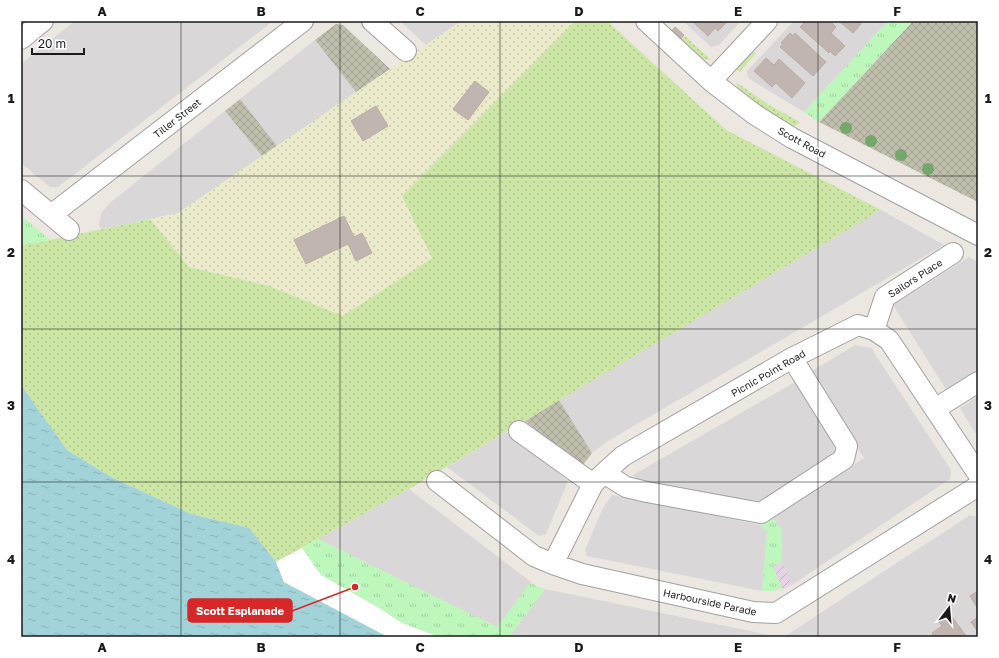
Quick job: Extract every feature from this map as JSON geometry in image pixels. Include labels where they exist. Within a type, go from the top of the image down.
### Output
[{"type":"street","points":[[21,39],[43,21]]},
{"type":"street","name":"Tiller Street","points":[[51,215],[303,21]]},
{"type":"street","points":[[372,21],[406,51]]},
{"type":"street","name":"Scott Road","points":[[646,21],[711,81],[754,114],[792,138],[978,235]]},
{"type":"street","points":[[711,81],[767,21]]},
{"type":"street","points":[[21,190],[69,230]]},
{"type":"street","name":"Sailors Place","points":[[874,330],[884,297],[954,253]]},
{"type":"street","name":"Picnic Point Road","points":[[553,564],[598,479],[623,456],[792,358],[858,325],[874,330],[889,340],[978,474]]},
{"type":"street","points":[[519,431],[598,479],[647,492],[761,512],[844,459],[846,446],[792,358]]},
{"type":"street","points":[[935,409],[978,382]]},
{"type":"street","name":"Harbourside Parade","points":[[437,481],[534,556],[553,564],[582,574],[753,612],[776,613],[978,486]]},
{"type":"shaded area","points":[[75,21],[273,21],[58,187],[50,187],[21,163],[21,64]]},
{"type":"shaded area","points":[[400,21],[461,21],[426,45]]},
{"type":"shaded area","points":[[683,21],[741,21],[719,45],[711,47]]},
{"type":"shaded area","points":[[794,21],[888,21],[804,112],[748,78],[747,71]]},
{"type":"shaded area","points":[[913,21],[978,21],[978,202],[819,122]]},
{"type":"shaded area","points":[[336,24],[343,25],[390,69],[356,92],[315,40]]},
{"type":"shaded area","points":[[315,40],[356,92],[277,146],[240,99]]},
{"type":"shaded area","points":[[240,99],[277,146],[262,156],[225,111]]},
{"type":"shaded area","points":[[225,111],[262,156],[178,213],[101,229],[99,225],[101,213],[111,202]]},
{"type":"shaded area","points":[[881,210],[944,245],[608,441],[592,453],[559,400]]},
{"type":"shaded area","points":[[969,257],[978,262],[978,376],[949,394],[893,305]]},
{"type":"shaded area","points":[[855,345],[871,348],[951,470],[950,479],[792,585],[782,562],[782,531],[773,518],[864,458],[809,373]]},
{"type":"shaded area","points":[[795,382],[835,443],[834,456],[762,504],[637,483],[633,475]]},
{"type":"shaded area","points":[[978,396],[978,437],[960,408]]},
{"type":"shaded area","points":[[559,400],[592,453],[580,469],[533,434],[535,429],[525,421]]},
{"type":"shaded area","points":[[506,432],[568,481],[546,534],[539,536],[447,467]]},
{"type":"shaded area","points":[[409,489],[531,582],[497,627],[318,539]]},
{"type":"shaded area","points":[[612,495],[761,525],[767,532],[762,591],[587,556],[585,550],[603,508]]},
{"type":"shaded area","points":[[970,515],[978,517],[978,637],[784,637]]},
{"type":"shaded area","points":[[782,562],[792,585],[782,589],[773,566]]},
{"type":"shaded area","points":[[545,589],[778,637],[516,637],[511,634]]},
{"type":"green space","points":[[461,21],[575,21],[402,196],[432,258],[343,316],[269,286],[189,267],[150,219],[178,213]]},
{"type":"green space","points":[[575,21],[607,21],[726,130],[881,210],[409,489],[276,562],[249,528],[191,514],[111,477],[67,450],[21,385],[21,246],[150,219],[189,267],[269,286],[343,316],[432,258],[402,196]]},
{"type":"green space","points":[[888,21],[913,21],[819,122],[804,112]]},
{"type":"green space","points":[[685,36],[711,60],[699,58],[679,42]]},
{"type":"green space","points":[[751,51],[756,53],[740,72],[736,69]]},
{"type":"green space","points":[[736,82],[769,105],[800,122],[793,128],[765,113],[738,90]]},
{"type":"green space","points":[[21,216],[51,240],[21,246]]},
{"type":"green space","points":[[773,518],[782,531],[782,562],[773,566],[782,589],[762,591],[767,532],[761,525]]},
{"type":"green space","points":[[318,539],[497,627],[531,582],[536,586],[545,589],[511,634],[516,637],[388,637],[276,562]]},
{"type":"water","points":[[21,385],[67,450],[111,477],[191,514],[249,528],[276,562],[284,582],[388,637],[21,637]]},
{"type":"pier","points":[[302,548],[321,575],[402,623],[439,637],[388,637],[284,582],[276,562]]},
{"type":"building","points":[[692,21],[728,21],[718,31],[715,28],[708,36]]},
{"type":"building","points":[[803,21],[830,21],[836,27],[831,33],[845,46],[835,56],[830,51],[829,53],[800,27],[804,23]]},
{"type":"building","points":[[839,21],[860,21],[859,22],[861,24],[853,33]]},
{"type":"building","points":[[675,27],[684,35],[680,40],[671,32]]},
{"type":"building","points":[[790,33],[793,36],[795,33],[826,62],[813,76],[780,47],[783,44],[781,43]]},
{"type":"building","points":[[766,58],[774,65],[779,59],[805,83],[792,98],[776,83],[772,87],[754,71]]},
{"type":"building","points":[[475,81],[489,92],[468,120],[453,109]]},
{"type":"building","points":[[376,106],[388,126],[363,141],[351,121]]},
{"type":"building","points":[[344,216],[354,237],[362,233],[372,253],[356,261],[348,244],[306,264],[294,240]]},
{"type":"building","points":[[978,591],[978,609],[970,596]]},
{"type":"building","points":[[950,614],[967,637],[933,637],[932,633],[942,626],[939,622]]},
{"type":"building","points":[[978,617],[978,632],[971,622]]},
{"type":"place","name":"Scott Esplanade","points":[[355,587]]}]
